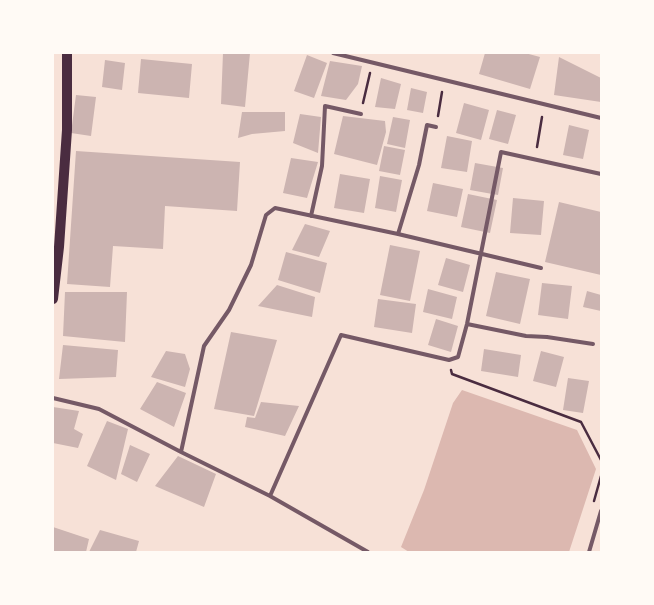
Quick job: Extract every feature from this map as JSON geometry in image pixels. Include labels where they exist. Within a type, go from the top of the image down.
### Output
[{"type":"main road","points":[[53,299],[59,248],[67,130],[67,53]]},
{"type":"street","points":[[333,53],[601,118]]},
{"type":"street","points":[[311,216],[322,166],[325,106],[360,114]]},
{"type":"street","points":[[398,234],[419,165],[427,125],[436,127]]},
{"type":"street","points":[[270,496],[341,335],[449,360],[458,357],[467,324],[501,152],[601,174]]},
{"type":"street","points":[[181,452],[204,346],[229,310],[251,265],[266,215],[275,208],[398,234],[541,268]]},
{"type":"street","points":[[467,324],[526,336],[548,337],[593,344]]},
{"type":"street","points":[[53,398],[99,409],[270,496],[368,552]]},
{"type":"street","points":[[589,552],[601,511]]},
{"type":"path","points":[[436,127],[443,89]]},
{"type":"path","points":[[535,160],[544,104]]},
{"type":"path","points":[[449,360],[452,374],[581,422],[601,460]]},
{"type":"shaded area","points":[[462,390],[577,430],[596,469],[569,552],[409,552],[401,547],[424,490],[453,403]]},
{"type":"building","points":[[223,53],[250,53],[245,107],[221,104]]},
{"type":"building","points":[[485,53],[525,53],[540,57],[530,89],[479,74]]},
{"type":"building","points":[[307,55],[327,63],[314,98],[294,91]]},
{"type":"building","points":[[559,57],[601,78],[601,102],[554,95]]},
{"type":"building","points":[[141,59],[192,64],[189,98],[138,93]]},
{"type":"building","points":[[105,60],[125,63],[122,90],[102,87]]},
{"type":"building","points":[[330,61],[362,66],[358,84],[346,100],[321,96]]},
{"type":"building","points":[[381,78],[401,84],[395,109],[375,107]]},
{"type":"building","points":[[411,88],[427,92],[423,113],[407,110]]},
{"type":"building","points":[[76,95],[96,97],[91,136],[71,133]]},
{"type":"building","points":[[464,103],[489,110],[481,140],[456,133]]},
{"type":"building","points":[[497,110],[516,115],[508,144],[489,139]]},
{"type":"building","points":[[242,112],[285,112],[285,131],[252,134],[238,138]]},
{"type":"building","points":[[300,114],[321,117],[318,153],[293,143]]},
{"type":"building","points":[[343,116],[385,121],[386,132],[377,165],[334,154]]},
{"type":"building","points":[[393,117],[410,120],[405,148],[387,144]]},
{"type":"building","points":[[569,125],[589,130],[583,159],[563,155]]},
{"type":"building","points":[[447,136],[472,141],[467,172],[441,168]]},
{"type":"building","points":[[384,146],[405,150],[400,175],[379,171]]},
{"type":"building","points":[[76,151],[240,162],[237,211],[165,206],[163,249],[113,246],[110,287],[67,284]]},
{"type":"building","points":[[291,158],[318,162],[307,198],[283,193]]},
{"type":"building","points":[[475,163],[503,168],[498,195],[470,190]]},
{"type":"building","points":[[340,174],[370,179],[364,213],[334,208]]},
{"type":"building","points":[[380,176],[402,180],[396,212],[375,208]]},
{"type":"building","points":[[433,183],[463,189],[457,217],[427,211]]},
{"type":"building","points":[[468,194],[497,200],[490,233],[461,227]]},
{"type":"building","points":[[513,198],[544,201],[541,235],[510,233]]},
{"type":"building","points":[[559,202],[601,212],[601,275],[545,262]]},
{"type":"building","points":[[305,224],[330,231],[319,257],[292,250]]},
{"type":"building","points":[[390,245],[420,251],[410,301],[380,295]]},
{"type":"building","points":[[286,252],[327,263],[320,293],[278,280]]},
{"type":"building","points":[[446,258],[470,265],[463,292],[438,285]]},
{"type":"building","points":[[496,272],[530,279],[520,324],[486,316]]},
{"type":"building","points":[[542,283],[572,286],[568,319],[538,315]]},
{"type":"building","points":[[277,285],[315,297],[312,317],[258,306]]},
{"type":"building","points":[[428,289],[457,297],[452,319],[423,312]]},
{"type":"building","points":[[587,291],[601,295],[601,311],[583,307]]},
{"type":"building","points":[[65,292],[127,292],[125,342],[63,336]]},
{"type":"building","points":[[378,299],[416,304],[412,333],[374,327]]},
{"type":"building","points":[[436,319],[458,326],[451,352],[428,345]]},
{"type":"building","points":[[231,332],[277,340],[254,416],[214,409]]},
{"type":"building","points":[[63,345],[118,350],[116,377],[59,379]]},
{"type":"building","points":[[484,349],[521,355],[518,377],[481,371]]},
{"type":"building","points":[[166,351],[185,354],[190,369],[185,387],[151,377]]},
{"type":"building","points":[[541,351],[564,357],[556,387],[533,381]]},
{"type":"building","points":[[568,378],[589,381],[583,413],[563,410]]},
{"type":"building","points":[[157,382],[186,393],[174,427],[140,409]]},
{"type":"building","points":[[261,402],[299,406],[285,436],[245,427],[247,417],[255,418]]},
{"type":"building","points":[[53,407],[79,411],[74,429],[83,434],[78,448],[53,443]]},
{"type":"building","points":[[107,421],[128,429],[116,480],[87,466]]},
{"type":"building","points":[[130,445],[150,454],[137,482],[121,474]]},
{"type":"building","points":[[178,456],[216,474],[204,507],[155,486]]},
{"type":"building","points":[[53,527],[89,539],[86,552],[53,552]]},
{"type":"building","points":[[100,530],[139,541],[136,552],[89,552]]}]
